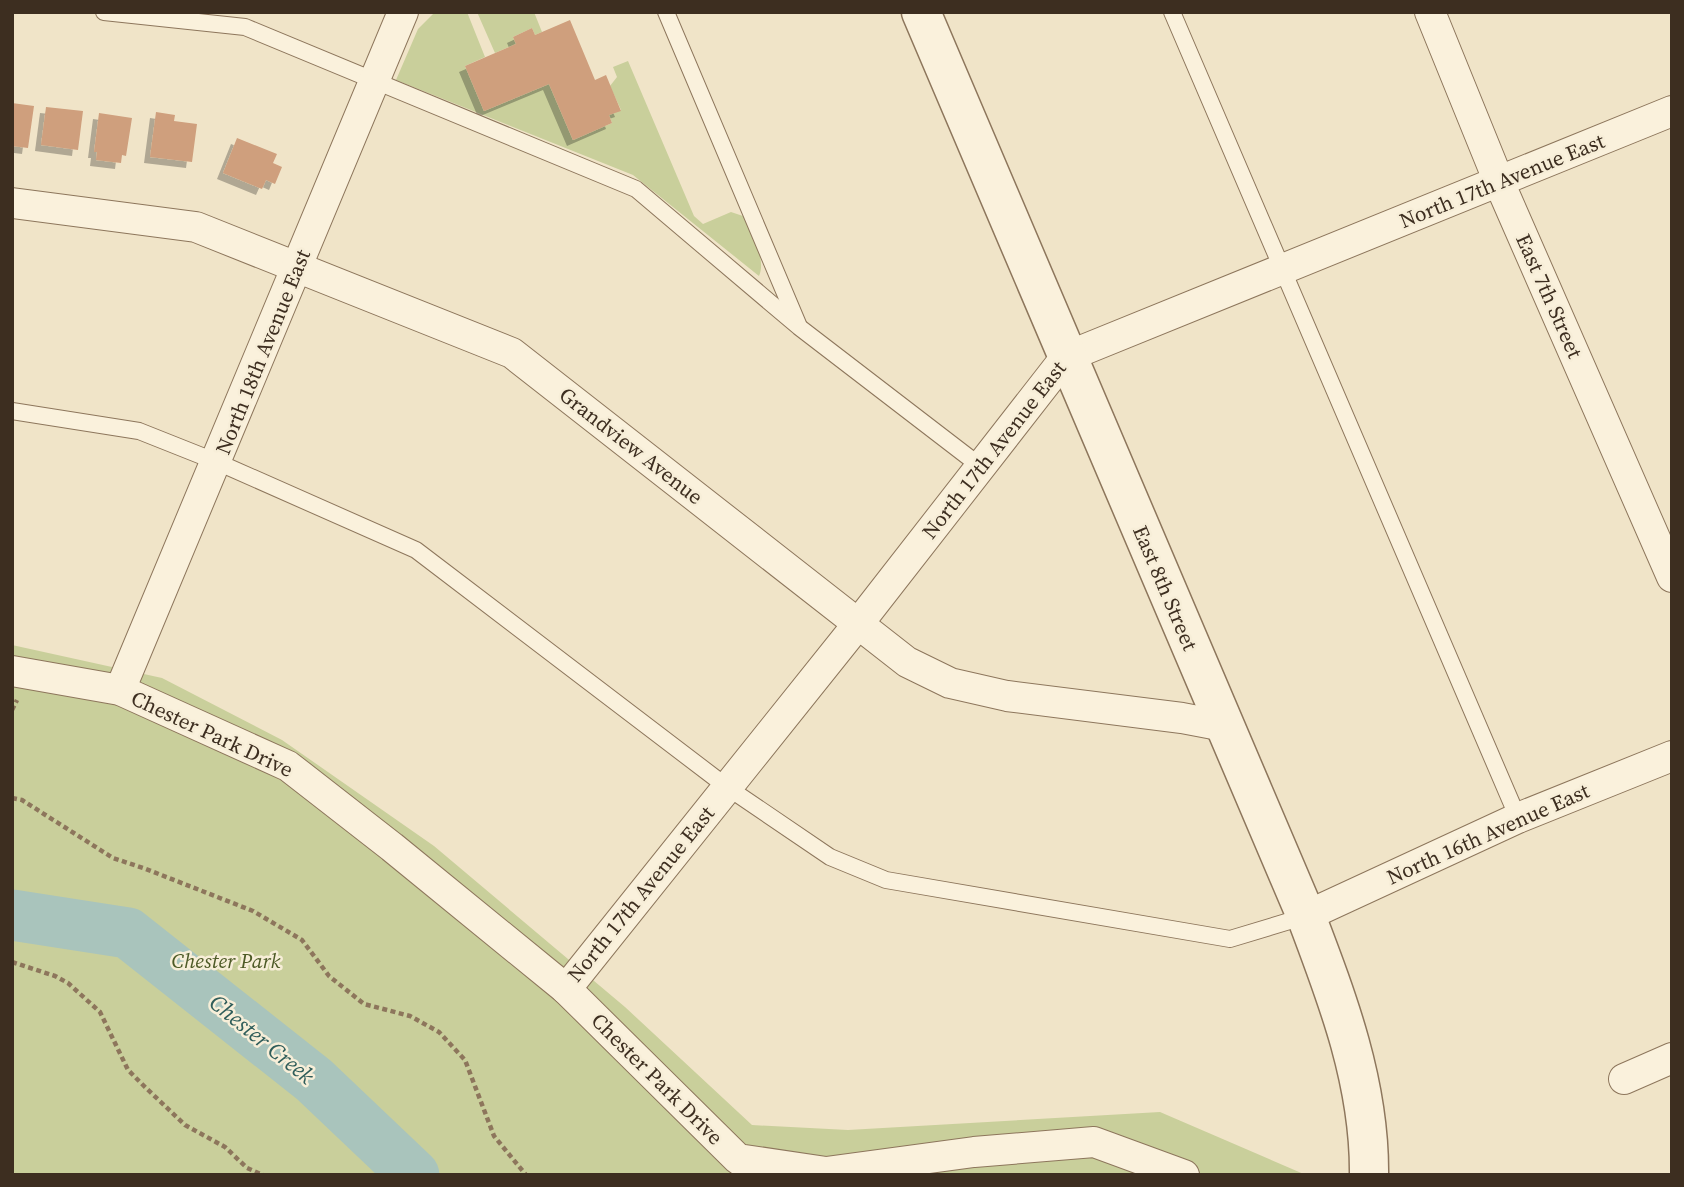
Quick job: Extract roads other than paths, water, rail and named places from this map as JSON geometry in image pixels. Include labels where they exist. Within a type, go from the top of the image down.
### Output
[{"type":"street","name":"North 18th Avenue East","points":[[121,690],[403,12]]},
{"type":"street","name":"East 8th Street","points":[[921,12],[1306,916],[1340,1006],[1353,1052],[1364,1100],[1369,1175]]},
{"type":"street","name":"East 7th Street","points":[[1430,12],[1499,182],[1672,577]]},
{"type":"street","name":"North 17th Avenue East","points":[[566,989],[858,624],[1066,357],[1672,111]]},
{"type":"street","name":"Grandview Avenue","points":[[12,203],[196,227],[512,353],[907,662],[950,683],[1007,696],[1182,718],[1224,726]]},
{"type":"street","name":"Chester Park Drive","points":[[12,671],[121,690],[288,766],[566,989],[738,1159],[826,1172],[974,1152],[1094,1142],[1184,1175]]},
{"type":"street","name":"North 16th Avenue East","points":[[1306,916],[1518,818],[1672,756]]},
{"type":"street","points":[[1624,1079],[1672,1058]]},
{"type":"lane","points":[[104,12],[164,15],[244,27],[636,189],[799,327],[981,466]]},
{"type":"lane","points":[[666,12],[799,327]]},
{"type":"lane","points":[[1172,12],[1518,818]]},
{"type":"lane","points":[[12,411],[139,431],[217,462],[416,550],[727,787],[830,857],[887,880],[1230,939],[1306,916]]},
{"type":"waterway","name":"Chester Creek","points":[[12,915],[128,933],[314,1080],[414,1175]]},
{"type":"park label","name":"Chester Park","points":[[226,961]]}]
